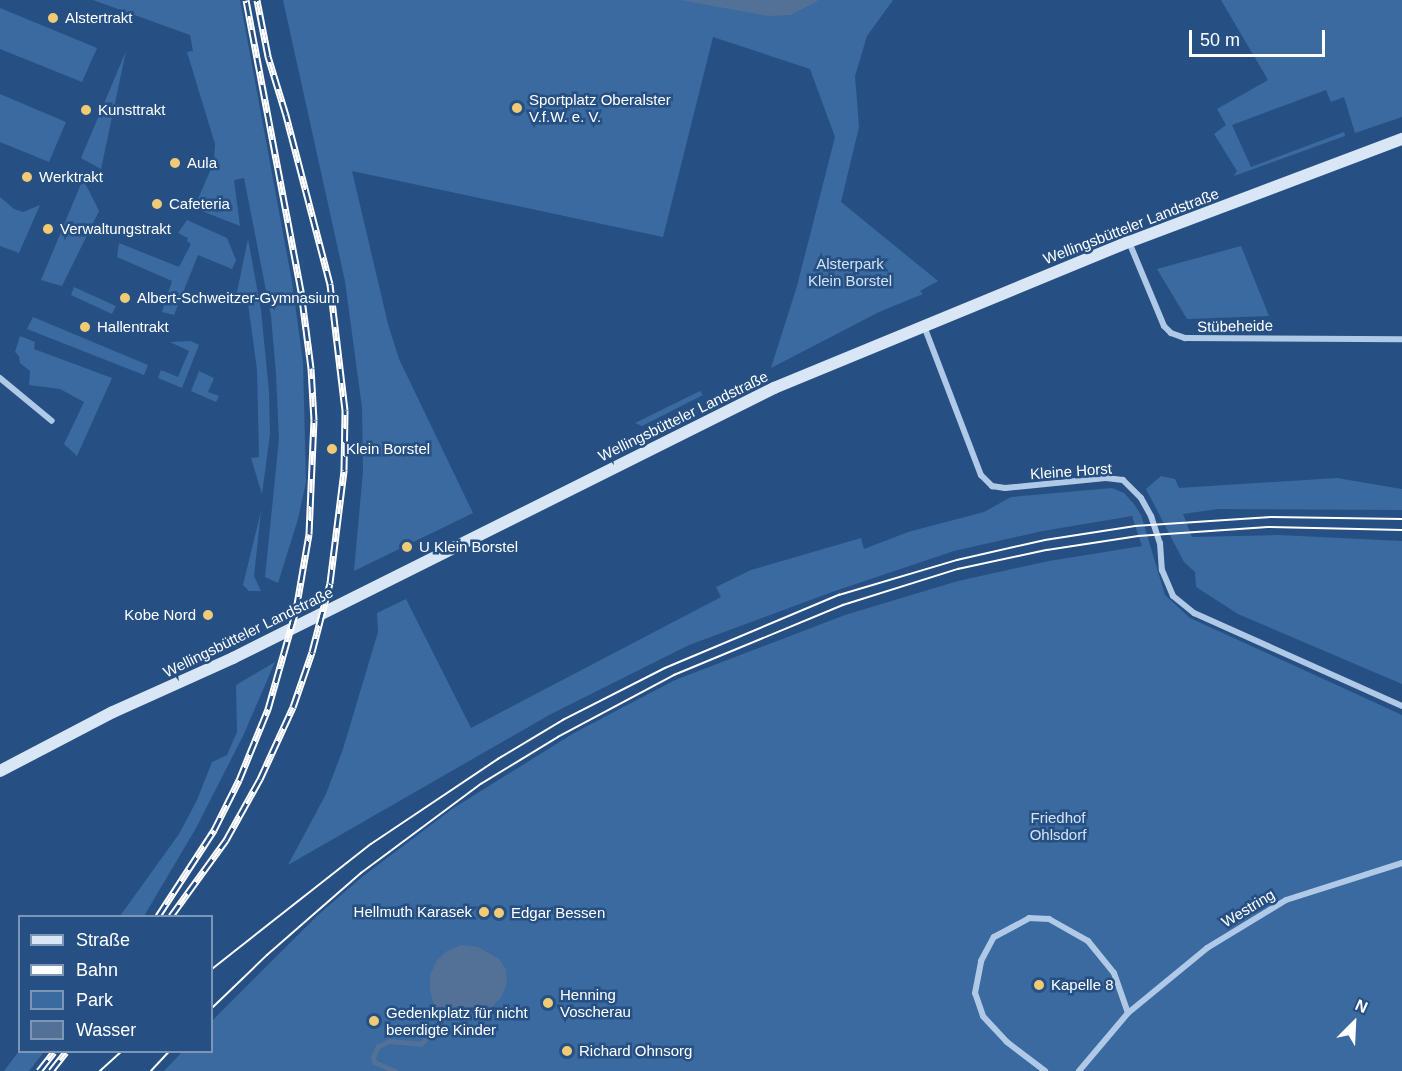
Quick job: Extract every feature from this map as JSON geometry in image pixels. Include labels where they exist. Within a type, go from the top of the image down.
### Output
[{"type":"main road","name":"Wellingsbütteler Landstraße","points":[[0,771],[113,712],[233,658],[774,388],[1129,242],[1402,139]]},
{"type":"street","name":"Stübeheide","points":[[1129,242],[1164,326],[1174,335],[1185,338],[1402,339]]},
{"type":"street","name":"Kleine Horst","points":[[924,325],[981,475],[992,486],[1005,488],[1107,478],[1123,480],[1131,485],[1151,516],[1160,543],[1162,570],[1173,597],[1194,613],[1402,706]]},
{"type":"street","points":[[0,378],[52,421]]},
{"type":"street","name":"Westring","points":[[1079,1071],[1128,1013],[1207,948],[1286,900],[1402,863]]},
{"type":"street","points":[[1045,1071],[1007,1042],[983,1016],[975,993],[981,961],[994,937],[1029,918],[1049,919],[1088,941],[1114,973],[1128,1013]]},
{"type":"green space","points":[[93,0],[240,0],[292,282],[303,362],[306,482],[298,519],[278,583],[265,577],[279,439],[276,374],[271,316],[244,178],[234,180],[240,226],[194,208],[214,162],[215,144],[187,52],[193,51],[190,35]]},
{"type":"green space","name":"Alsterpark Klein Borstel","points":[[283,0],[893,0],[867,36],[855,76],[859,127],[841,202],[938,281],[920,291],[923,294],[879,312],[771,368],[797,286],[835,137],[810,69],[713,37],[663,237],[352,171],[388,324],[399,359],[473,513],[354,571],[363,471],[362,408],[345,281]]},
{"type":"green space","points":[[1221,0],[1402,0],[1402,117],[1355,133],[1344,97],[1331,102],[1326,90],[1232,125],[1251,167],[1344,132],[1345,136],[1234,176],[1237,171],[1214,134],[1226,125],[1217,109],[1268,80]]},
{"type":"green space","points":[[0,8],[97,48],[82,82],[0,49]]},
{"type":"green space","points":[[126,51],[101,169],[81,158]]},
{"type":"green space","points":[[0,94],[66,122],[49,162],[0,142]]},
{"type":"green space","points":[[83,179],[99,211],[62,286],[41,280]]},
{"type":"green space","points":[[0,197],[14,209],[23,212],[40,205],[19,253],[0,246]]},
{"type":"green space","points":[[187,220],[227,238],[236,260],[232,269],[198,255],[174,315],[162,312],[172,281],[117,257],[119,243],[179,267],[191,244],[187,241],[188,238],[178,233]]},
{"type":"green space","points":[[248,239],[261,310],[269,392],[270,434],[262,494],[251,458],[259,457],[257,370],[247,296],[236,297]]},
{"type":"green space","points":[[1241,246],[1269,316],[1187,319],[1157,269]]},
{"type":"green space","points":[[74,287],[116,306],[112,314],[71,295]]},
{"type":"green space","points":[[33,317],[148,365],[144,375],[27,329]]},
{"type":"green space","points":[[20,336],[35,342],[34,349],[112,378],[77,456],[64,444],[84,402],[60,389],[29,385],[30,371],[20,363],[19,356],[15,352]]},
{"type":"green space","points":[[191,341],[199,345],[182,388],[158,378],[161,370],[178,377],[189,351],[170,342]]},
{"type":"green space","points":[[199,371],[214,378],[208,392],[219,396],[216,402],[191,391]]},
{"type":"green space","points":[[700,391],[703,395],[642,426],[635,423]]},
{"type":"green space","points":[[1161,476],[1175,479],[1179,488],[1337,478],[1402,489],[1402,510],[1218,509],[1183,514],[1192,537],[1279,535],[1402,541],[1402,684],[1238,614],[1196,587],[1195,572],[1184,562],[1146,489]]},
{"type":"green space","name":"Friedhof Ohlsdorf","points":[[1112,488],[1124,493],[1141,515],[1165,595],[1190,618],[1402,715],[1402,1071],[164,1071],[181,1053],[213,1053],[213,1020],[318,915],[362,877],[452,809],[574,733],[675,680],[845,615],[958,581],[1049,561],[1142,546],[1132,516],[1043,531],[954,551],[832,592],[689,645],[551,714],[288,865],[326,794],[343,749],[378,632],[377,613],[406,599],[471,728],[721,597],[716,587],[751,570],[861,538],[864,549],[908,532],[984,512],[1011,497]]},
{"type":"green space","points":[[261,511],[254,576],[261,591],[249,591],[243,585]]},
{"type":"green space","points":[[275,662],[243,736],[196,828],[145,915],[121,915],[179,834],[197,800],[212,762],[227,755],[237,732],[236,685]]},
{"type":"green space","points":[[18,1052],[43,1053],[29,1071],[4,1071]]},
{"type":"water","points":[[680,0],[819,0],[791,15],[768,16]]},
{"type":"water","points":[[461,945],[478,947],[499,959],[506,969],[507,983],[502,996],[492,1007],[479,1013],[460,1014],[439,1022],[430,990],[430,975],[437,960],[447,951]]},
{"type":"waterway","points":[[395,1071],[374,1062],[373,1057],[378,1046],[389,1041],[421,1044],[439,1022]]},
{"type":"tram line","points":[[213,968],[371,844],[498,759],[563,720],[665,668],[839,595],[957,560],[1045,540],[1135,526],[1271,517],[1402,519]]},
{"type":"tram line","points":[[213,1007],[267,955],[361,873],[481,784],[558,737],[674,675],[843,605],[958,569],[1047,550],[1138,536],[1268,527],[1402,530]]},
{"type":"tram line","points":[[100,1071],[120,1053]]},
{"type":"tram line","points":[[151,1071],[168,1053]]},
{"type":"railway","points":[[159,915],[214,830],[239,780],[268,709],[296,610],[309,534],[314,420],[311,368],[301,291],[246,0]]},
{"type":"railway","points":[[172,915],[226,840],[260,779],[293,707],[312,652],[330,583],[344,470],[345,410],[330,284],[286,115],[268,56],[257,0]]},
{"type":"railway","points":[[39,1071],[53,1053]]},
{"type":"railway","points":[[51,1071],[65,1053]]},
{"type":"place","name":"Alstertrakt","points":[[53,18]]},
{"type":"place","name":"Sportplatz Oberalster V.f.W. e. V.","points":[[517,108]]},
{"type":"place","name":"Kunsttrakt","points":[[86,110]]},
{"type":"place","name":"Aula","points":[[175,163]]},
{"type":"place","name":"Werktrakt","points":[[27,177]]},
{"type":"place","name":"Cafeteria","points":[[157,204]]},
{"type":"place","name":"Verwaltungstrakt","points":[[48,229]]},
{"type":"place","name":"Albert-Schweitzer-Gymnasium","points":[[125,298]]},
{"type":"place","name":"Hallentrakt","points":[[85,327]]},
{"type":"place","name":"Klein Borstel","points":[[332,449]]},
{"type":"place","name":"U Klein Borstel","points":[[407,547]]},
{"type":"place","name":"Kobe Nord","points":[[208,615]]},
{"type":"place","name":"Hellmuth Karasek","points":[[484,912]]},
{"type":"place","name":"Edgar Bessen","points":[[499,913]]},
{"type":"place","name":"Kapelle 8","points":[[1039,985]]},
{"type":"place","name":"Henning Voscherau","points":[[548,1003]]},
{"type":"place","name":"Gedenkplatz für nicht beerdigte Kinder","points":[[374,1021]]},
{"type":"place","name":"Richard Ohnsorg","points":[[567,1051]]}]
